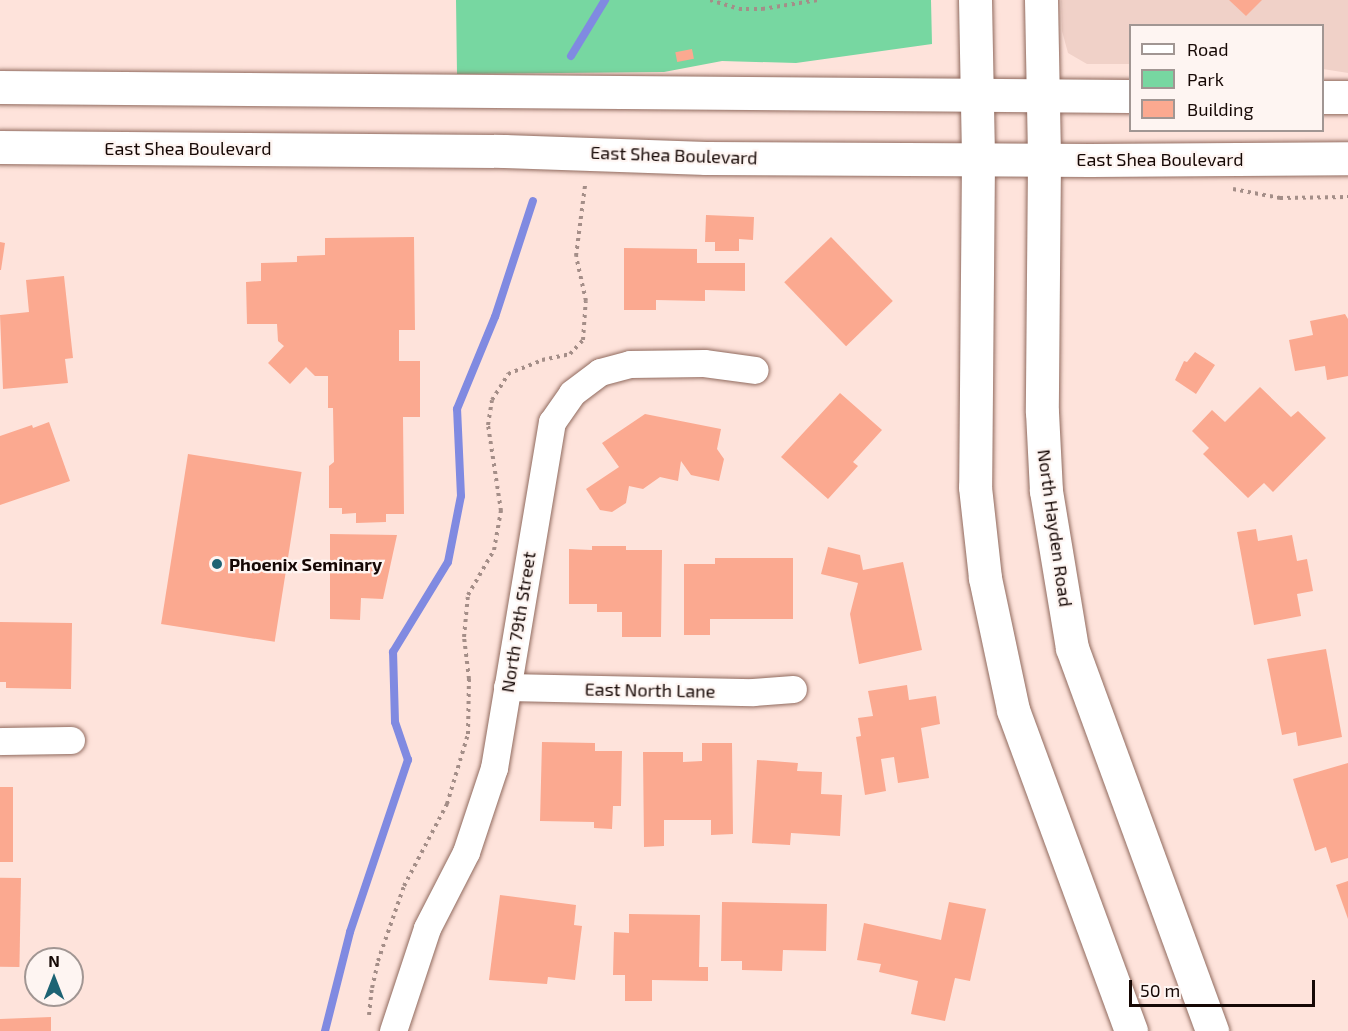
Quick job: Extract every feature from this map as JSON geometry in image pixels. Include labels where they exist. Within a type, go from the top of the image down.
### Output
[{"type":"main road","points":[[975,0],[978,160],[975,487],[985,578],[1013,710],[1131,1031]]},
{"type":"main road","name":"North Hayden Road","points":[[1041,0],[1044,160],[1042,412],[1047,491],[1072,648],[1212,1031]]},
{"type":"main road","points":[[0,87],[1129,96]]},
{"type":"main road","points":[[1324,97],[1348,97]]},
{"type":"main road","name":"East Shea Boulevard","points":[[0,147],[504,151],[706,158],[978,160],[1348,158]]},
{"type":"street","name":"North 79th Street","points":[[390,1028],[427,928],[466,852],[494,768],[552,422],[572,393],[600,372],[630,364],[704,363],[755,370]]},
{"type":"street","name":"East North Lane","points":[[507,687],[753,692],[793,689]]},
{"type":"street","points":[[0,741],[71,740]]},
{"type":"path","points":[[710,0],[739,9],[762,9],[818,0]]},
{"type":"path","points":[[390,1028],[372,988],[404,886],[447,804],[468,734],[469,679],[464,637],[468,594],[494,550],[501,511],[488,425],[492,400],[508,374],[542,360],[570,354],[583,340],[586,301],[576,256],[585,186]]},
{"type":"shaded area","points":[[1061,0],[1348,0],[1348,73],[1324,69],[1324,24],[1129,24],[1129,64],[1087,64],[1068,53],[1062,31]]},
{"type":"green space","points":[[456,0],[931,0],[932,44],[796,63],[722,61],[664,72],[457,74]]},
{"type":"building","points":[[1229,0],[1262,0],[1246,16]]},
{"type":"building","points":[[692,49],[694,59],[677,62],[675,52]]},
{"type":"building","points":[[706,215],[754,217],[753,240],[739,239],[739,251],[715,251],[715,242],[705,242]]},
{"type":"building","points":[[414,237],[415,330],[399,330],[399,361],[420,361],[420,417],[403,417],[404,514],[386,514],[386,522],[356,523],[356,513],[342,514],[342,508],[329,508],[329,466],[334,462],[333,408],[328,408],[328,376],[315,376],[306,367],[290,384],[268,363],[284,346],[278,341],[277,324],[247,324],[246,282],[261,281],[261,263],[297,262],[297,256],[325,255],[325,238]]},
{"type":"building","points":[[831,237],[893,301],[846,346],[784,282]]},
{"type":"building","points":[[0,242],[5,243],[1,270],[0,270]]},
{"type":"building","points":[[624,248],[697,249],[697,263],[745,263],[745,291],[705,290],[705,301],[656,300],[656,310],[624,310]]},
{"type":"building","points":[[64,276],[73,358],[65,359],[68,383],[3,389],[0,315],[29,312],[26,280]]},
{"type":"building","points":[[1345,314],[1348,319],[1348,376],[1327,380],[1325,366],[1295,371],[1289,340],[1313,335],[1310,321]]},
{"type":"building","points":[[1195,352],[1215,365],[1196,394],[1175,380],[1184,361],[1187,362]]},
{"type":"building","points":[[1260,387],[1291,417],[1298,411],[1326,438],[1273,492],[1264,483],[1248,498],[1203,454],[1209,448],[1192,431],[1212,410],[1225,422]]},
{"type":"building","points":[[840,393],[882,430],[853,462],[858,466],[828,499],[781,457]]},
{"type":"building","points":[[645,414],[721,429],[717,449],[724,459],[719,481],[691,475],[681,461],[678,481],[660,477],[643,489],[629,486],[626,503],[612,512],[600,510],[586,489],[619,467],[602,443]]},
{"type":"building","points":[[49,422],[70,481],[0,505],[0,436]]},
{"type":"building","points":[[188,454],[302,472],[275,642],[161,624]]},
{"type":"building","points":[[1256,529],[1258,541],[1292,535],[1297,561],[1307,559],[1313,591],[1297,594],[1301,616],[1254,625],[1237,532]]},
{"type":"building","points":[[330,534],[397,535],[383,599],[361,598],[360,620],[330,619]]},
{"type":"building","points":[[592,546],[626,546],[626,550],[662,550],[661,637],[622,637],[622,612],[597,612],[597,604],[569,604],[569,549],[592,550]]},
{"type":"building","points":[[828,547],[860,555],[863,570],[903,562],[922,650],[859,664],[850,614],[858,583],[821,574]]},
{"type":"building","points":[[715,558],[793,558],[793,619],[710,619],[710,635],[684,635],[684,564],[715,564]]},
{"type":"building","points":[[0,622],[72,623],[71,689],[6,688],[6,682],[0,682]]},
{"type":"building","points":[[1326,649],[1342,737],[1298,746],[1296,732],[1282,735],[1267,659]]},
{"type":"building","points":[[907,685],[909,700],[936,696],[940,724],[921,728],[929,778],[898,783],[894,757],[881,759],[886,791],[865,795],[856,737],[861,736],[858,718],[873,716],[868,691]]},
{"type":"building","points":[[542,742],[595,743],[595,751],[622,751],[621,806],[613,806],[612,829],[594,828],[594,822],[540,821]]},
{"type":"building","points":[[702,743],[732,743],[733,834],[711,835],[711,820],[664,820],[664,846],[644,847],[643,752],[683,752],[683,762],[702,761]]},
{"type":"building","points":[[757,760],[798,763],[797,771],[822,772],[821,794],[842,795],[840,836],[791,833],[790,845],[752,843]]},
{"type":"building","points":[[1348,763],[1348,858],[1331,863],[1326,847],[1315,851],[1293,779]]},
{"type":"building","points":[[0,787],[13,787],[13,862],[0,862]]},
{"type":"building","points":[[0,878],[21,878],[19,967],[0,967]]},
{"type":"building","points":[[1348,881],[1348,919],[1336,885]]},
{"type":"building","points":[[500,895],[576,905],[574,925],[582,926],[575,980],[548,977],[547,984],[489,980]]},
{"type":"building","points":[[722,902],[827,904],[826,951],[783,950],[782,971],[742,970],[742,961],[721,961]]},
{"type":"building","points":[[949,902],[986,909],[970,981],[955,978],[945,1021],[911,1014],[918,981],[879,972],[881,964],[857,960],[864,923],[941,940]]},
{"type":"building","points":[[629,914],[700,915],[699,967],[708,967],[708,981],[652,980],[652,1001],[625,1001],[625,975],[613,975],[614,932],[629,933]]},
{"type":"building","points":[[51,1017],[51,1031],[0,1031],[0,1019]]},
{"type":"waterway","points":[[571,56],[605,0]]},
{"type":"waterway","points":[[325,1031],[350,932],[408,760],[395,722],[393,652],[448,562],[461,496],[457,409],[495,317],[533,201]]},
{"type":"place","name":"Phoenix Seminary","points":[[217,564]]}]
